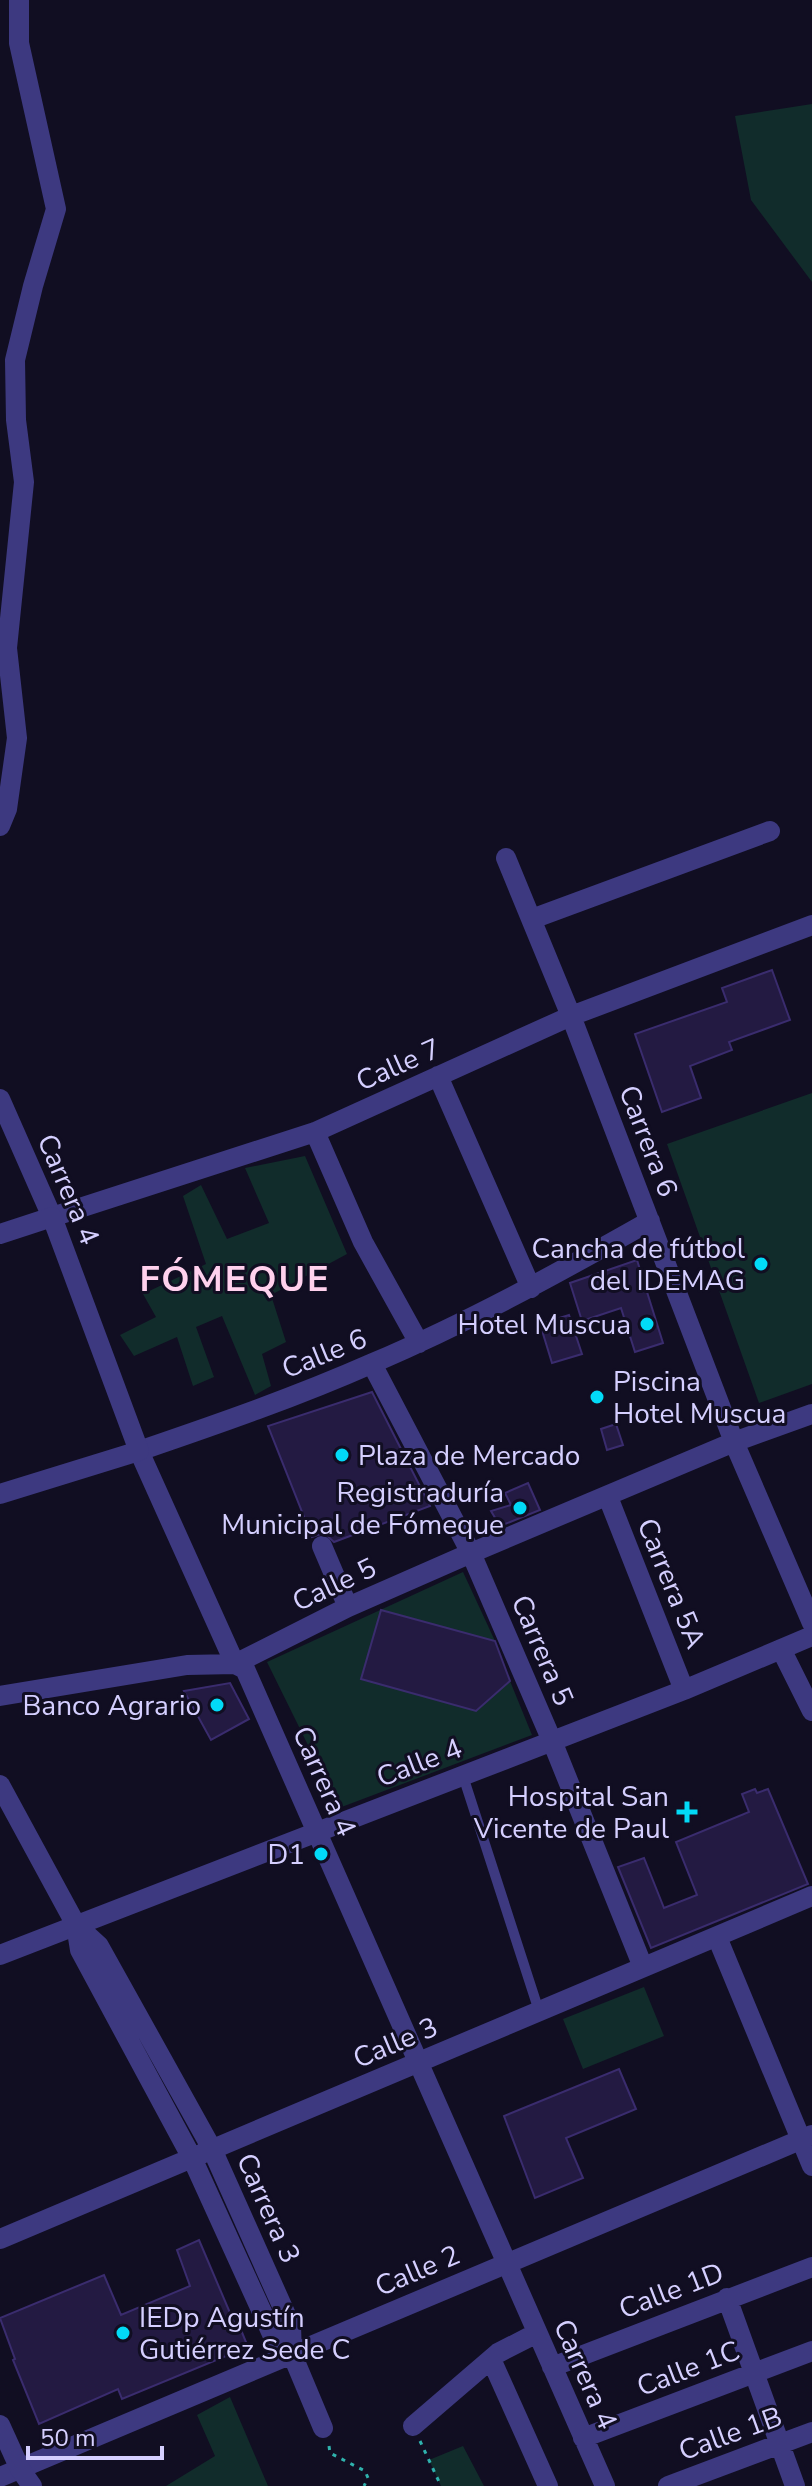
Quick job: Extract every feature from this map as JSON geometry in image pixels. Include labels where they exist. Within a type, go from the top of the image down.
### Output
[{"type":"street","points":[[0,826],[7,809],[17,738],[7,648],[24,482],[16,420],[15,360],[56,209],[19,43],[19,0]]},
{"type":"street","points":[[0,652],[11,674]]},
{"type":"street","points":[[532,919],[770,831]]},
{"type":"street","name":"Carrera 6","points":[[506,858],[571,1016],[734,1442],[812,1623]]},
{"type":"street","name":"Calle 7","points":[[0,1234],[315,1132],[571,1016],[812,925]]},
{"type":"street","points":[[438,1076],[531,1288]]},
{"type":"street","name":"Carrera 4","points":[[0,1099],[52,1217],[139,1451],[235,1664],[245,1669],[605,2486]]},
{"type":"street","points":[[315,1132],[363,1242],[419,1343]]},
{"type":"street","name":"Calle 6","points":[[0,1494],[256,1411],[372,1364],[531,1288],[650,1221]]},
{"type":"street","name":"Carrera 5","points":[[372,1364],[471,1553],[552,1741],[643,1967]]},
{"type":"street","name":"Calle 5","points":[[0,1696],[187,1665],[235,1664],[348,1607],[471,1553],[734,1442],[812,1414]]},
{"type":"street","name":"Carrera 5A","points":[[608,1497],[684,1690]]},
{"type":"street","points":[[322,1546],[348,1607]]},
{"type":"street","name":"Calle 4","points":[[0,1955],[684,1690],[812,1636]]},
{"type":"street","points":[[781,1649],[812,1711]]},
{"type":"street","name":"Carrera 3","points":[[0,1785],[76,1925],[99,1946],[212,2149],[291,2326],[292,2354]]},
{"type":"street","name":"Calle 3","points":[[0,2239],[812,1896]]},
{"type":"street","name":"Carrera 3","points":[[76,1925],[80,1950],[192,2158],[272,2334],[292,2354]]},
{"type":"street","points":[[717,1937],[806,2137],[812,2166]]},
{"type":"street","name":"Calle 2","points":[[0,2477],[26,2477],[292,2354],[806,2137]]},
{"type":"street","name":"Calle 1D","points":[[552,2367],[812,2267]]},
{"type":"street","points":[[727,2298],[795,2486]]},
{"type":"street","points":[[413,2426],[498,2353],[537,2333]]},
{"type":"street","name":"Calle 1C","points":[[583,2438],[812,2351]]},
{"type":"street","points":[[292,2354],[323,2428]]},
{"type":"street","points":[[491,2359],[548,2486]]},
{"type":"street","points":[[0,2425],[26,2477]]},
{"type":"street","name":"Calle 1B","points":[[668,2486],[812,2432]]},
{"type":"lane","points":[[463,1776],[539,2011]]},
{"type":"path","points":[[413,2426],[441,2486]]},
{"type":"path","points":[[323,2428],[340,2432],[329,2445],[330,2453],[365,2471],[368,2478],[364,2486]]},
{"type":"green space","points":[[812,104],[812,282],[751,200],[735,116]]},
{"type":"green space","name":"Cancha de fútbol del IDEMAG","points":[[812,1093],[812,1384],[759,1403],[667,1144]]},
{"type":"green space","points":[[305,1156],[347,1254],[271,1295],[286,1342],[262,1354],[271,1386],[255,1395],[222,1316],[196,1327],[214,1377],[193,1386],[177,1337],[134,1356],[120,1335],[156,1317],[143,1294],[206,1264],[183,1196],[201,1185],[227,1239],[269,1223],[245,1168]]},
{"type":"green space","points":[[463,1572],[495,1641],[381,1610],[361,1679],[510,1681],[532,1735],[339,1808],[267,1662]]},
{"type":"green space","points":[[644,1987],[664,2036],[583,2069],[563,2019]]},
{"type":"green space","points":[[230,2397],[268,2486],[166,2486],[215,2456],[197,2415]]},
{"type":"green space","points":[[463,2446],[484,2486],[441,2486],[429,2460]]},
{"type":"building","points":[[772,970],[790,1020],[729,1042],[732,1050],[690,1066],[701,1098],[662,1112],[635,1034],[727,1002],[722,988]]},
{"type":"building","points":[[637,1260],[663,1343],[635,1352],[621,1308],[582,1321],[570,1283]]},
{"type":"building","points":[[569,1315],[582,1354],[552,1363],[540,1324]]},
{"type":"building","name":"Plaza de Mercado","points":[[372,1392],[430,1506],[334,1542],[324,1533],[312,1537],[268,1426]]},
{"type":"building","points":[[616,1424],[623,1445],[607,1450],[601,1429]]},
{"type":"building","name":"Registraduría Municipal de Fómeque","points":[[528,1483],[540,1510],[500,1526],[491,1511],[511,1505],[505,1493]]},
{"type":"building","points":[[381,1610],[495,1641],[510,1681],[476,1711],[361,1679]]},
{"type":"building","name":"Banco Agrario","points":[[230,1683],[249,1719],[211,1740],[184,1691]]},
{"type":"building","points":[[755,1789],[757,1793],[768,1789],[808,1884],[651,1948],[618,1867],[644,1858],[664,1908],[697,1895],[676,1842],[749,1812],[742,1794]]},
{"type":"building","points":[[619,2069],[636,2109],[566,2138],[583,2178],[535,2198],[504,2116]]},
{"type":"building","name":"IEDp Agustín Gutiérrez Sede C","points":[[199,2240],[236,2327],[239,2325],[248,2347],[122,2399],[118,2389],[39,2424],[0,2318],[104,2275],[121,2315],[190,2286],[177,2250]]},
{"type":"place","name":"Cancha de fútbol del IDEMAG","points":[[761,1264]]},
{"type":"place","name":"Hotel Muscua","points":[[647,1324]]},
{"type":"place","name":"Piscina Hotel Muscua","points":[[597,1397]]},
{"type":"place","name":"Plaza de Mercado","points":[[342,1455]]},
{"type":"place","name":"Registraduría Municipal de Fómeque","points":[[520,1508]]},
{"type":"place","name":"Banco Agrario","points":[[217,1705]]},
{"type":"place","name":"Hospital San Vicente de Paul","points":[[687,1812]]},
{"type":"place","name":"D1","points":[[321,1854]]},
{"type":"place","name":"IEDp Agustín Gutiérrez Sede C","points":[[123,2333]]},
{"type":"district","name":"FÓMEQUE","points":[[235,1278]]}]
